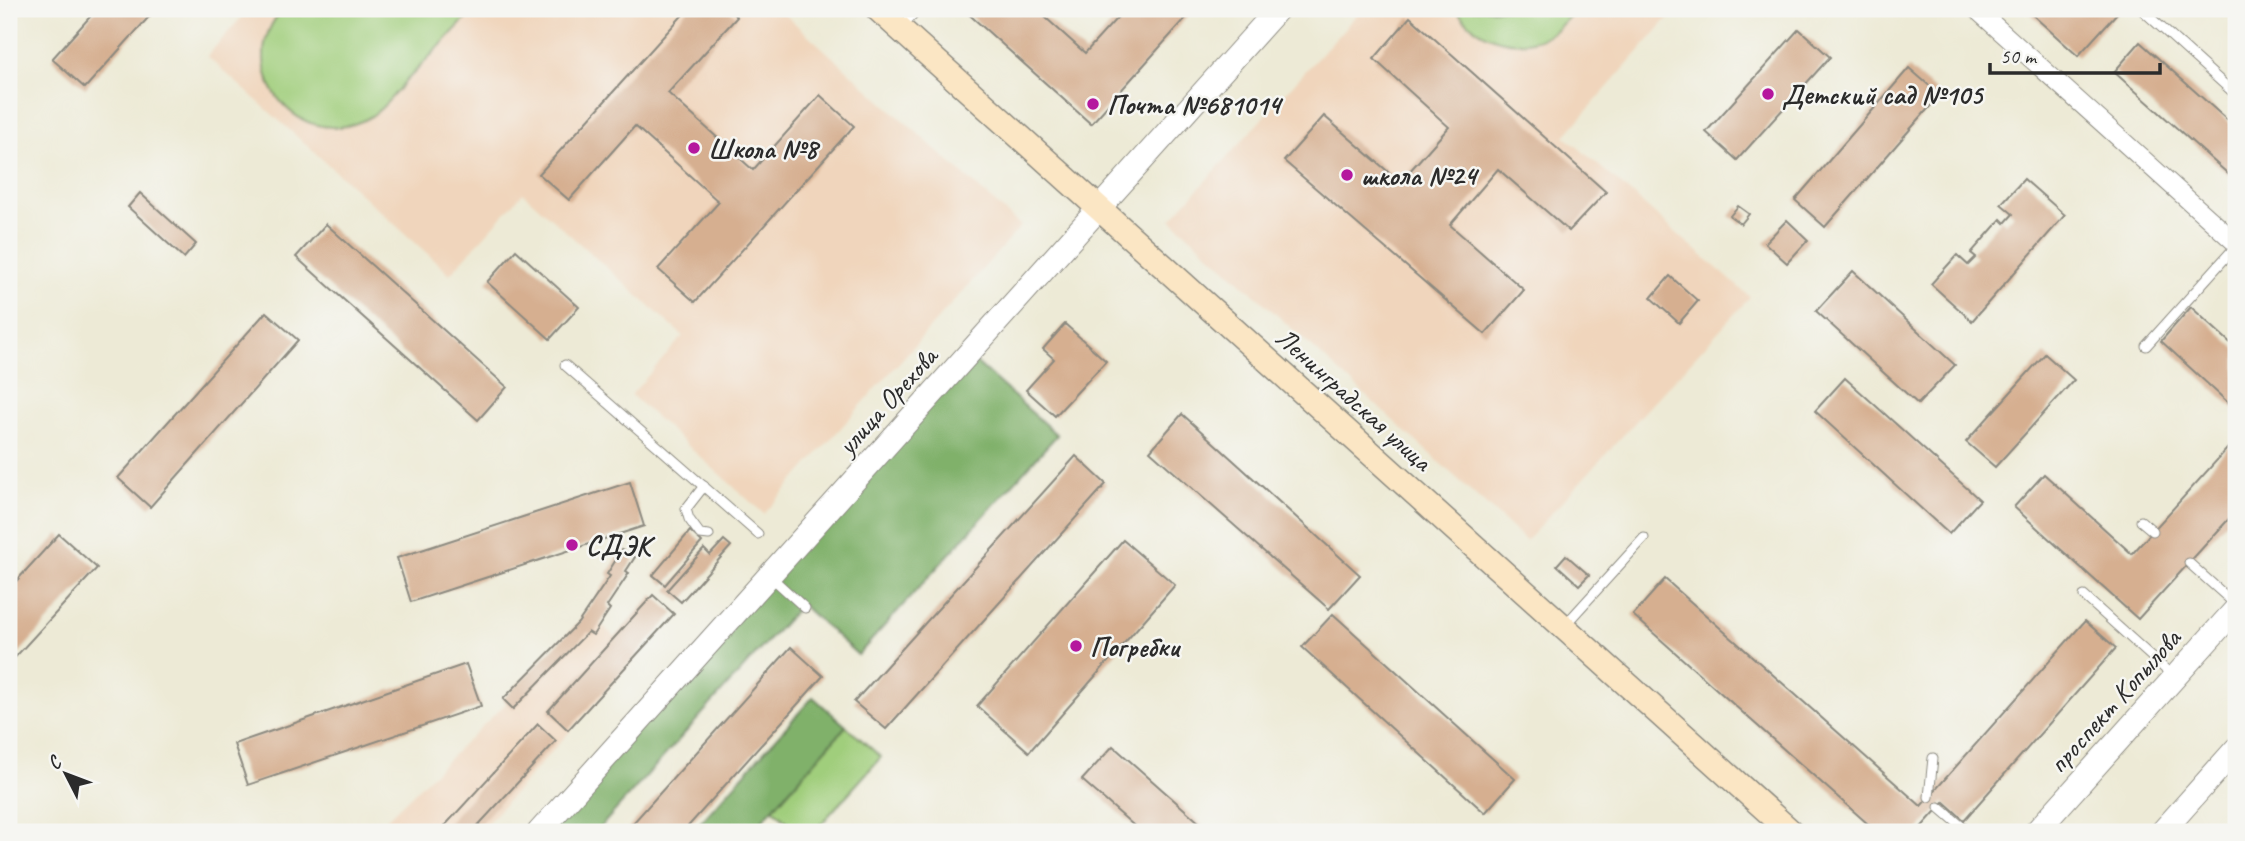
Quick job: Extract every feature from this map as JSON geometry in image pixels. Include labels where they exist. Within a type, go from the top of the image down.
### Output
[{"type":"main road","name":"Ленинградская улица","points":[[878,9],[1791,832]]},
{"type":"street","name":"улица Орехова","points":[[539,832],[1278,9]]},
{"type":"street","points":[[1976,9],[2236,245]]},
{"type":"street","name":"проспект Копылова","points":[[2036,832],[2236,607]]},
{"type":"street","points":[[2162,832],[2236,749]]},
{"type":"lane","points":[[900,29],[918,9]]},
{"type":"lane","points":[[2141,9],[2236,94]]},
{"type":"lane","points":[[2146,346],[2236,245]]},
{"type":"lane","points":[[565,365],[758,534]]},
{"type":"lane","points":[[704,485],[686,509],[689,519],[700,534],[709,535]]},
{"type":"lane","points":[[2141,522],[2153,531]]},
{"type":"lane","points":[[1563,628],[1644,538]]},
{"type":"lane","points":[[2189,563],[2236,607]]},
{"type":"lane","points":[[770,576],[806,608]]},
{"type":"lane","points":[[2084,596],[2175,678]]},
{"type":"lane","points":[[1929,797],[1933,758]]},
{"type":"lane","points":[[1939,807],[1968,832]]},
{"type":"shaded area","points":[[249,9],[779,9],[1021,226],[764,514],[631,395],[683,336],[523,193],[450,274],[207,56]]},
{"type":"shaded area","points":[[1362,9],[1676,9],[1565,136],[1750,297],[1526,541],[1171,219]]},
{"type":"shaded area","points":[[594,618],[637,657],[479,832],[373,832]]},
{"type":"green space","points":[[283,9],[475,9],[380,109],[362,121],[336,127],[313,124],[293,113],[277,97],[267,77],[264,54],[269,31]]},
{"type":"green space","points":[[1456,9],[1576,9],[1557,29],[1544,37],[1517,43],[1502,41],[1476,29]]},
{"type":"green space","points":[[968,355],[1057,435],[858,655],[801,604],[596,832],[547,832]]},
{"type":"green space","points":[[813,697],[846,726],[752,832],[692,832]]},
{"type":"green space","points":[[846,726],[881,757],[814,832],[799,832],[773,809]]},
{"type":"building","points":[[97,9],[156,9],[85,88],[52,59]]},
{"type":"building","name":"Школа №8","points":[[688,9],[728,9],[737,17],[668,93],[753,170],[820,95],[854,126],[695,302],[658,269],[719,202],[635,126],[569,200],[539,174]]},
{"type":"building","points":[[963,9],[1036,9],[1085,53],[1125,9],[1194,9],[1091,124]]},
{"type":"building","points":[[2026,9],[2115,9],[2118,12],[2078,56]]},
{"type":"building","name":"школа №24","points":[[1410,17],[1606,192],[1569,231],[1498,169],[1450,225],[1524,290],[1485,334],[1284,161],[1324,116],[1400,182],[1449,127],[1374,59]]},
{"type":"building","name":"Детский сад №105","points":[[1799,29],[1830,57],[1737,160],[1706,132]]},
{"type":"building","points":[[2140,42],[2236,128],[2236,181],[2114,72]]},
{"type":"building","points":[[1909,68],[1940,95],[1825,227],[1795,200]]},
{"type":"building","points":[[2024,179],[2065,215],[1972,321],[1931,284],[1957,255],[1968,265],[1976,257],[1971,253],[2001,219],[2005,223],[2013,214],[2001,204]]},
{"type":"building","points":[[140,193],[196,244],[184,258],[128,207]]},
{"type":"building","points":[[1738,206],[1749,214],[1741,224],[1730,216]]},
{"type":"building","points":[[1787,220],[1808,240],[1787,263],[1765,243]]},
{"type":"building","points":[[326,224],[507,387],[478,420],[296,257]]},
{"type":"building","points":[[516,250],[579,307],[550,339],[487,282]]},
{"type":"building","points":[[1853,271],[1955,365],[1918,404],[1816,311]]},
{"type":"building","points":[[1670,276],[1698,301],[1679,323],[1651,298]]},
{"type":"building","points":[[2191,307],[2236,348],[2236,410],[2161,341]]},
{"type":"building","points":[[266,312],[298,340],[150,507],[118,478]]},
{"type":"building","points":[[1065,324],[1106,361],[1055,416],[1026,390],[1054,359],[1043,349]]},
{"type":"building","points":[[2045,354],[2074,380],[1995,467],[1966,442]]},
{"type":"building","points":[[1845,378],[1980,500],[1949,534],[1815,411]]},
{"type":"building","points":[[1182,414],[1360,575],[1329,609],[1150,451]]},
{"type":"building","points":[[2236,439],[2236,511],[2138,619],[2014,507],[2044,474],[2132,554]]},
{"type":"building","points":[[1076,456],[1106,484],[886,729],[854,702]]},
{"type":"building","points":[[630,482],[644,526],[411,602],[397,558]]},
{"type":"building","points":[[690,531],[702,542],[665,585],[653,575]]},
{"type":"building","points":[[59,534],[97,568],[9,664],[9,589]]},
{"type":"building","points":[[724,540],[731,546],[681,602],[667,590],[704,549],[710,555]]},
{"type":"building","name":"Погребки","points":[[1123,540],[1175,585],[1029,752],[977,706]]},
{"type":"building","points":[[622,550],[635,557],[626,571],[629,573],[607,606],[610,609],[593,635],[588,632],[513,709],[503,699],[578,623],[610,576],[607,574]]},
{"type":"building","points":[[1566,555],[1589,575],[1579,585],[1557,565]]},
{"type":"building","points":[[1665,579],[1921,806],[2085,621],[2116,648],[1964,820],[1944,802],[1917,832],[1877,832],[1633,615]]},
{"type":"building","points":[[653,595],[674,614],[568,730],[548,711]]},
{"type":"building","points":[[1333,614],[1515,779],[1485,813],[1302,647]]},
{"type":"building","points":[[791,647],[823,676],[683,832],[625,832]]},
{"type":"building","points":[[466,664],[481,706],[248,785],[234,744]]},
{"type":"building","points":[[538,724],[556,741],[472,832],[439,832]]},
{"type":"building","points":[[1113,746],[1210,832],[1141,832],[1082,780]]},
{"type":"place","name":"Детский сад №105","points":[[1768,94]]},
{"type":"place","name":"Почта №681014","points":[[1093,104]]},
{"type":"place","name":"Школа №8","points":[[694,148]]},
{"type":"place","name":"школа №24","points":[[1347,175]]},
{"type":"place","name":"СДЭК","points":[[572,545]]},
{"type":"place","name":"Погребки","points":[[1076,646]]}]
